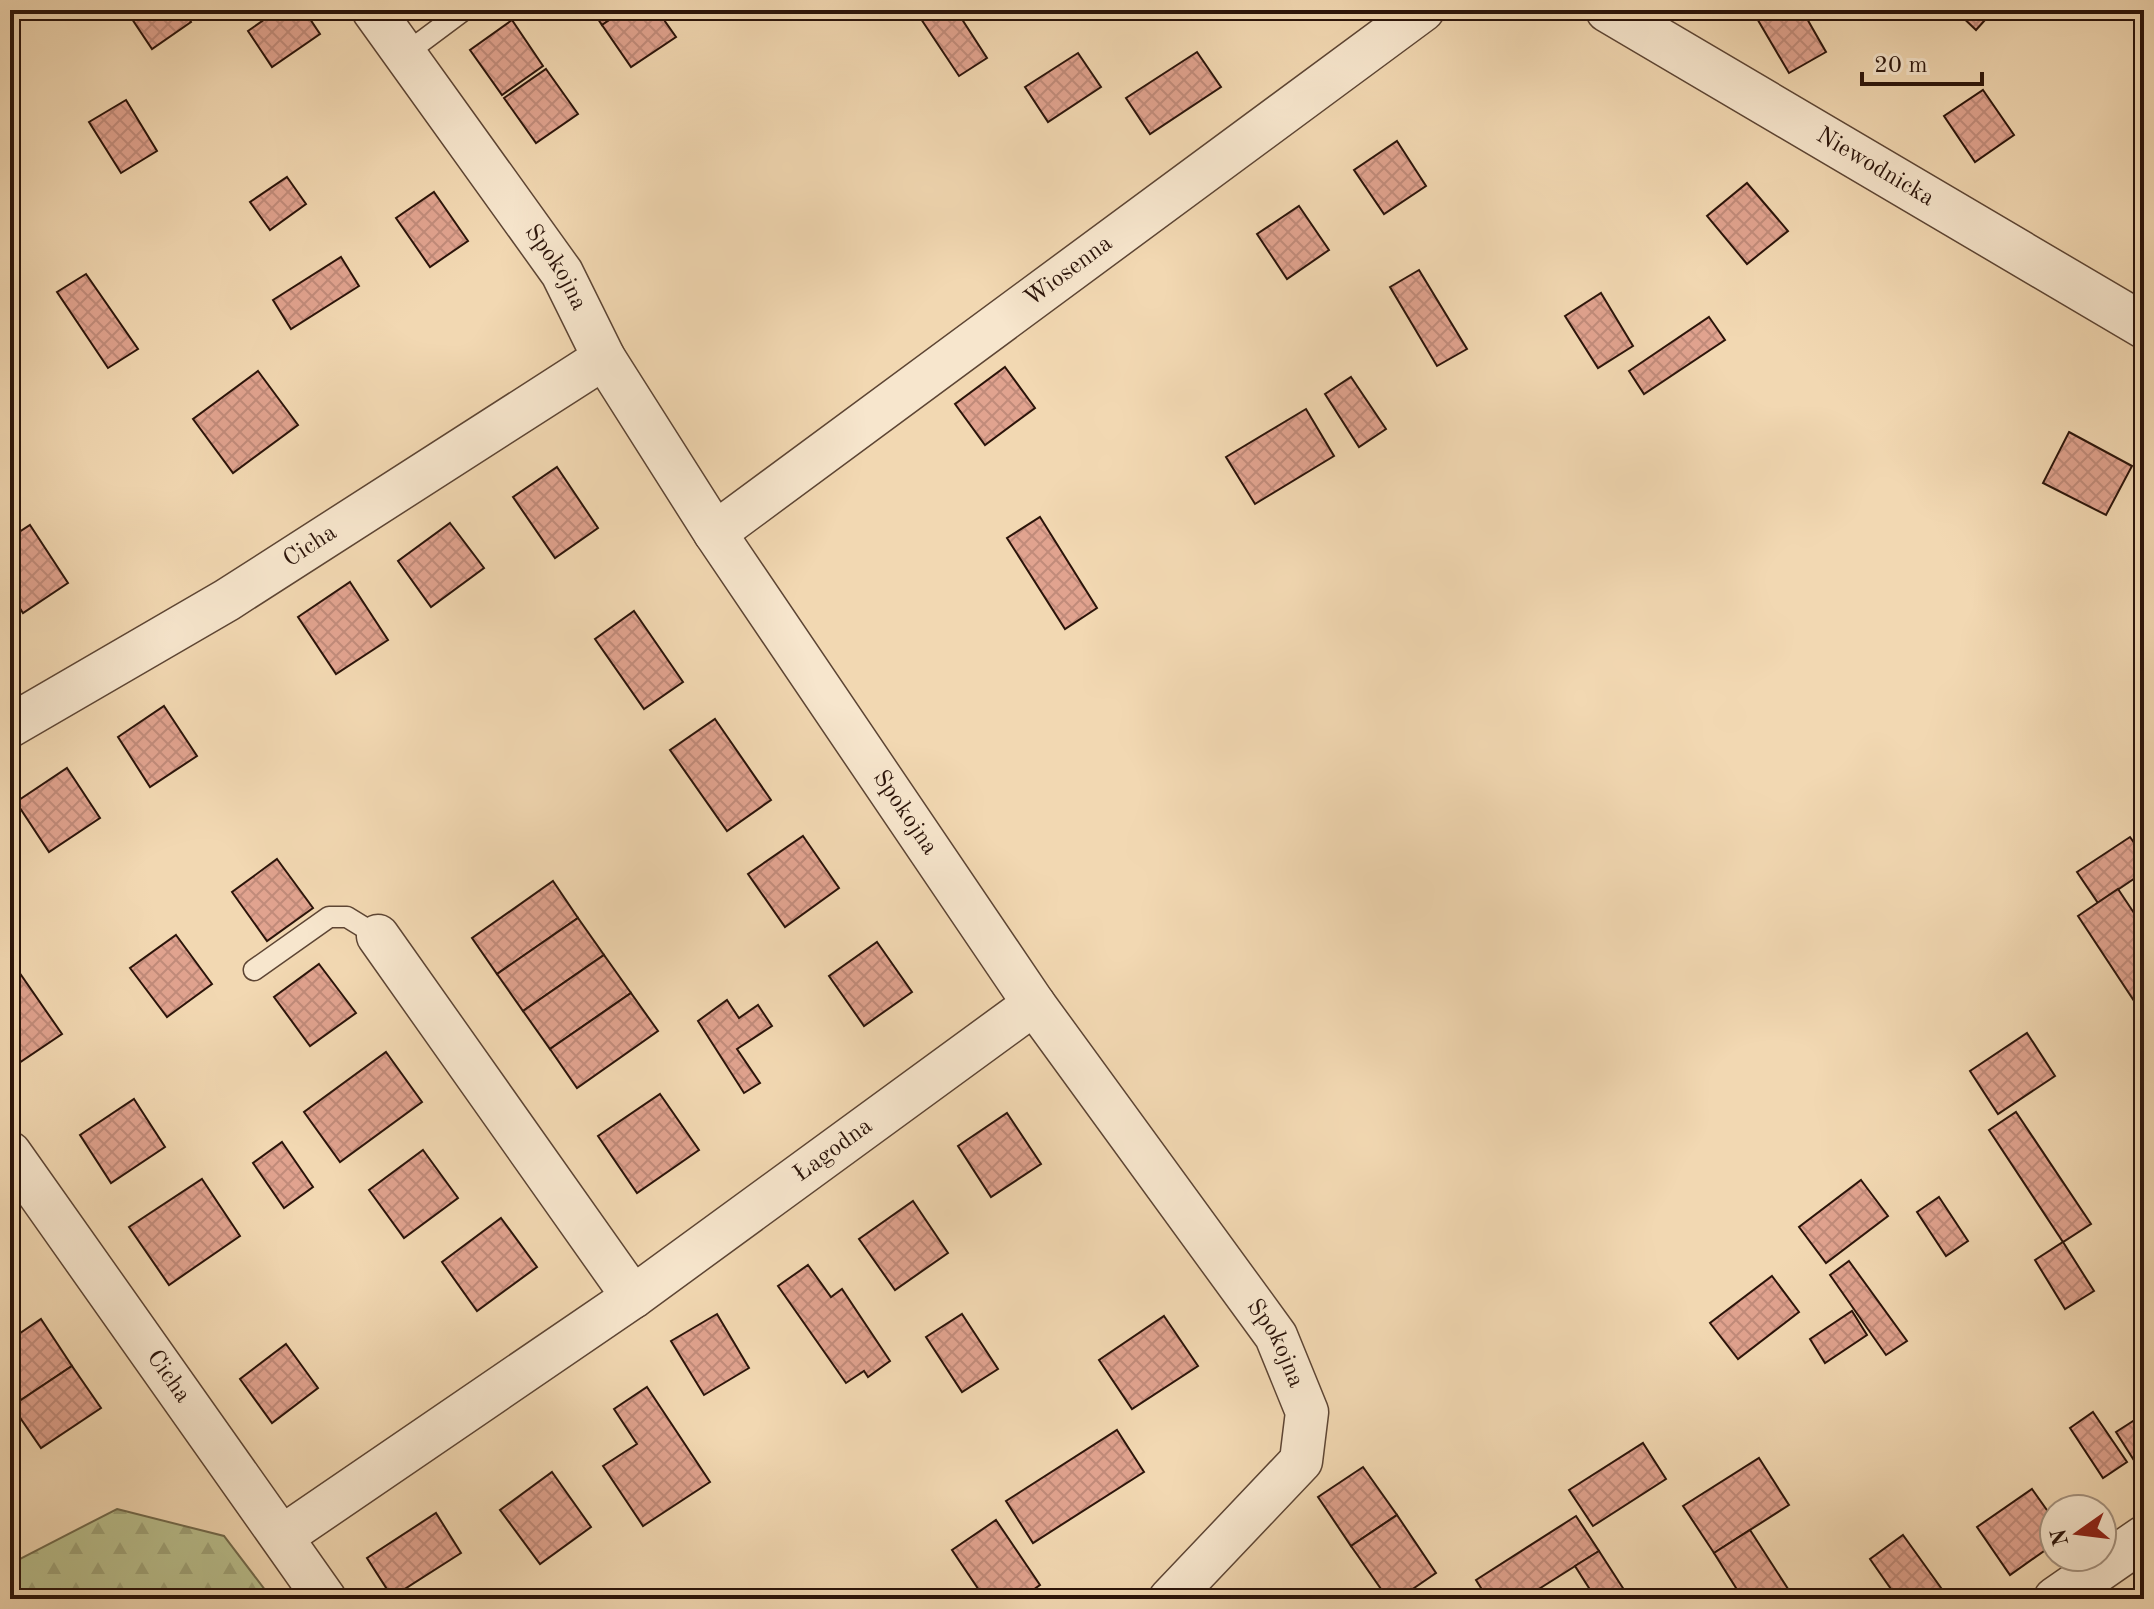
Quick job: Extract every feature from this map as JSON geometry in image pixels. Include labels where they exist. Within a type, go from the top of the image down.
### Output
[{"type":"street","name":"Spokojna","points":[[373,10],[562,273],[604,358],[715,533],[1034,1004],[1276,1336],[1307,1412],[1301,1461],[1170,1599]]},
{"type":"street","name":"Wiosenna","points":[[715,533],[1423,10]]},
{"type":"street","name":"Niewodnicka","points":[[1608,10],[2144,326]]},
{"type":"street","name":"Cicha","points":[[14,716],[227,600],[604,358]]},
{"type":"street","points":[[378,936],[633,1297]]},
{"type":"street","name":"Łagodna","points":[[283,1536],[633,1297],[1034,1004]]},
{"type":"street","name":"Cicha","points":[[10,1153],[325,1599]]},
{"type":"street","points":[[2056,1599],[2144,1538]]},
{"type":"lane","points":[[405,54],[464,10]]},
{"type":"lane","points":[[254,970],[329,917],[347,917],[378,936]]},
{"type":"green space","points":[[117,1509],[224,1536],[272,1599],[10,1599],[10,1564]]},
{"type":"building","points":[[139,10],[183,10],[191,22],[152,49],[130,16]]},
{"type":"building","points":[[278,10],[304,10],[320,34],[272,67],[248,31]]},
{"type":"building","points":[[592,10],[624,10],[602,25]]},
{"type":"building","points":[[624,10],[657,10],[676,37],[631,67],[602,25]]},
{"type":"building","points":[[915,10],[956,10],[987,58],[959,76]]},
{"type":"building","points":[[1752,10],[1802,10],[1826,52],[1789,73]]},
{"type":"building","points":[[1955,10],[1994,10],[1976,30]]},
{"type":"building","points":[[512,20],[543,66],[502,95],[470,50]]},
{"type":"building","points":[[1197,52],[1221,87],[1150,134],[1126,98]]},
{"type":"building","points":[[1078,53],[1101,87],[1048,122],[1025,87]]},
{"type":"building","points":[[546,69],[578,114],[536,143],[504,98]]},
{"type":"building","points":[[1983,90],[2014,135],[1975,162],[1944,116]]},
{"type":"building","points":[[126,100],[157,151],[121,173],[89,122]]},
{"type":"building","points":[[1397,141],[1426,186],[1384,214],[1354,170]]},
{"type":"building","points":[[287,177],[306,204],[270,230],[250,202]]},
{"type":"building","points":[[1747,183],[1788,231],[1747,264],[1707,216]]},
{"type":"building","points":[[434,192],[468,241],[430,267],[396,218]]},
{"type":"building","points":[[1299,206],[1329,250],[1287,279],[1257,234]]},
{"type":"building","points":[[341,257],[359,286],[291,329],[273,300]]},
{"type":"building","points":[[1419,270],[1467,349],[1437,366],[1390,287]]},
{"type":"building","points":[[86,274],[138,349],[108,368],[57,292]]},
{"type":"building","points":[[1601,293],[1633,346],[1598,368],[1565,316]]},
{"type":"building","points":[[1709,317],[1725,340],[1644,394],[1629,371]]},
{"type":"building","points":[[1005,367],[1035,408],[985,445],[955,404]]},
{"type":"building","points":[[258,371],[298,425],[233,473],[193,419]]},
{"type":"building","points":[[1351,377],[1386,429],[1359,447],[1325,394]]},
{"type":"building","points":[[1306,409],[1334,456],[1255,504],[1226,457]]},
{"type":"building","points":[[2069,432],[2132,466],[2106,515],[2043,483]]},
{"type":"building","points":[[557,467],[598,528],[555,558],[513,497]]},
{"type":"building","points":[[1040,517],[1097,608],[1065,629],[1007,538]]},
{"type":"building","points":[[450,523],[484,568],[431,607],[398,561]]},
{"type":"building","points":[[30,525],[68,583],[23,613],[10,593],[10,538]]},
{"type":"building","points":[[350,582],[388,640],[336,674],[298,617]]},
{"type":"building","points":[[634,611],[683,682],[644,709],[595,639]]},
{"type":"building","points":[[164,706],[197,756],[150,787],[118,737]]},
{"type":"building","points":[[715,719],[771,800],[727,831],[670,750]]},
{"type":"building","points":[[67,768],[100,818],[49,852],[16,802]]},
{"type":"building","points":[[803,836],[839,888],[785,927],[748,874]]},
{"type":"building","points":[[2130,837],[2144,857],[2144,872],[2098,903],[2077,872]]},
{"type":"building","points":[[277,859],[313,908],[267,941],[232,892]]},
{"type":"building","points":[[553,881],[578,918],[497,974],[472,938]]},
{"type":"building","points":[[2118,889],[2144,928],[2144,1016],[2078,916]]},
{"type":"building","points":[[578,918],[604,955],[523,1011],[497,974]]},
{"type":"building","points":[[176,935],[212,984],[167,1017],[130,968]]},
{"type":"building","points":[[877,942],[912,992],[864,1026],[829,976]]},
{"type":"building","points":[[604,955],[631,993],[550,1049],[523,1011]]},
{"type":"building","points":[[10,959],[62,1034],[10,1069]]},
{"type":"building","points":[[319,964],[356,1013],[310,1046],[274,997]]},
{"type":"building","points":[[631,993],[658,1031],[577,1088],[550,1049]]},
{"type":"building","points":[[727,1000],[739,1018],[758,1005],[772,1026],[737,1049],[760,1083],[744,1093],[698,1021]]},
{"type":"building","points":[[2027,1033],[2055,1076],[1998,1114],[1970,1071]]},
{"type":"building","points":[[386,1052],[422,1102],[340,1162],[304,1112]]},
{"type":"building","points":[[660,1094],[699,1150],[637,1193],[598,1136]]},
{"type":"building","points":[[134,1099],[165,1147],[111,1183],[80,1135]]},
{"type":"building","points":[[2016,1112],[2091,1224],[2063,1242],[1989,1130]]},
{"type":"building","points":[[1007,1113],[1041,1164],[991,1197],[958,1146]]},
{"type":"building","points":[[282,1142],[313,1187],[284,1208],[253,1163]]},
{"type":"building","points":[[423,1150],[458,1198],[404,1238],[369,1190]]},
{"type":"building","points":[[202,1179],[240,1236],[169,1285],[129,1227]]},
{"type":"building","points":[[1861,1180],[1888,1216],[1826,1263],[1799,1227]]},
{"type":"building","points":[[1939,1197],[1968,1241],[1946,1256],[1917,1212]]},
{"type":"building","points":[[913,1201],[948,1253],[895,1290],[859,1239]]},
{"type":"building","points":[[501,1218],[537,1267],[477,1311],[442,1262]]},
{"type":"building","points":[[2063,1242],[2094,1291],[2065,1309],[2035,1260]]},
{"type":"building","points":[[1849,1261],[1907,1341],[1886,1355],[1830,1275]]},
{"type":"building","points":[[808,1265],[831,1297],[842,1289],[890,1361],[868,1377],[864,1371],[846,1383],[778,1286]]},
{"type":"building","points":[[1772,1276],[1799,1312],[1738,1359],[1710,1323]]},
{"type":"building","points":[[1852,1311],[1867,1335],[1825,1363],[1810,1339]]},
{"type":"building","points":[[717,1314],[749,1368],[704,1395],[671,1341]]},
{"type":"building","points":[[962,1314],[998,1369],[962,1392],[926,1337]]},
{"type":"building","points":[[1164,1316],[1198,1366],[1132,1409],[1099,1360]]},
{"type":"building","points":[[41,1319],[72,1366],[12,1406],[10,1340]]},
{"type":"building","points":[[286,1344],[318,1388],[272,1423],[240,1379]]},
{"type":"building","points":[[72,1366],[101,1408],[41,1448],[12,1406]]},
{"type":"building","points":[[647,1387],[710,1482],[643,1526],[603,1466],[637,1444],[614,1409]]},
{"type":"building","points":[[2093,1412],[2127,1462],[2103,1478],[2070,1428]]},
{"type":"building","points":[[2144,1414],[2144,1476],[2116,1432]]},
{"type":"building","points":[[1117,1430],[1144,1472],[1033,1543],[1006,1501]]},
{"type":"building","points":[[1643,1443],[1666,1479],[1593,1526],[1569,1490]]},
{"type":"building","points":[[1759,1458],[1789,1505],[1714,1553],[1683,1506]]},
{"type":"building","points":[[1363,1467],[1397,1515],[1351,1546],[1318,1497]]},
{"type":"building","points":[[552,1472],[591,1527],[540,1564],[500,1510]]},
{"type":"building","points":[[2032,1489],[2038,1497],[2038,1555],[2010,1575],[1977,1527]]},
{"type":"building","points":[[436,1513],[461,1553],[392,1597],[367,1558]]},
{"type":"building","points":[[1397,1515],[1436,1573],[1398,1599],[1388,1599],[1351,1546]]},
{"type":"building","points":[[1576,1516],[1599,1551],[1523,1599],[1488,1599],[1476,1580]]},
{"type":"building","points":[[996,1520],[1040,1585],[1020,1599],[985,1599],[952,1550]]},
{"type":"building","points":[[1750,1530],[1790,1592],[1779,1599],[1743,1599],[1714,1553]]},
{"type":"building","points":[[1903,1535],[1949,1599],[1898,1599],[1870,1559]]},
{"type":"building","points":[[1599,1551],[1630,1599],[1596,1599],[1575,1566]]}]
